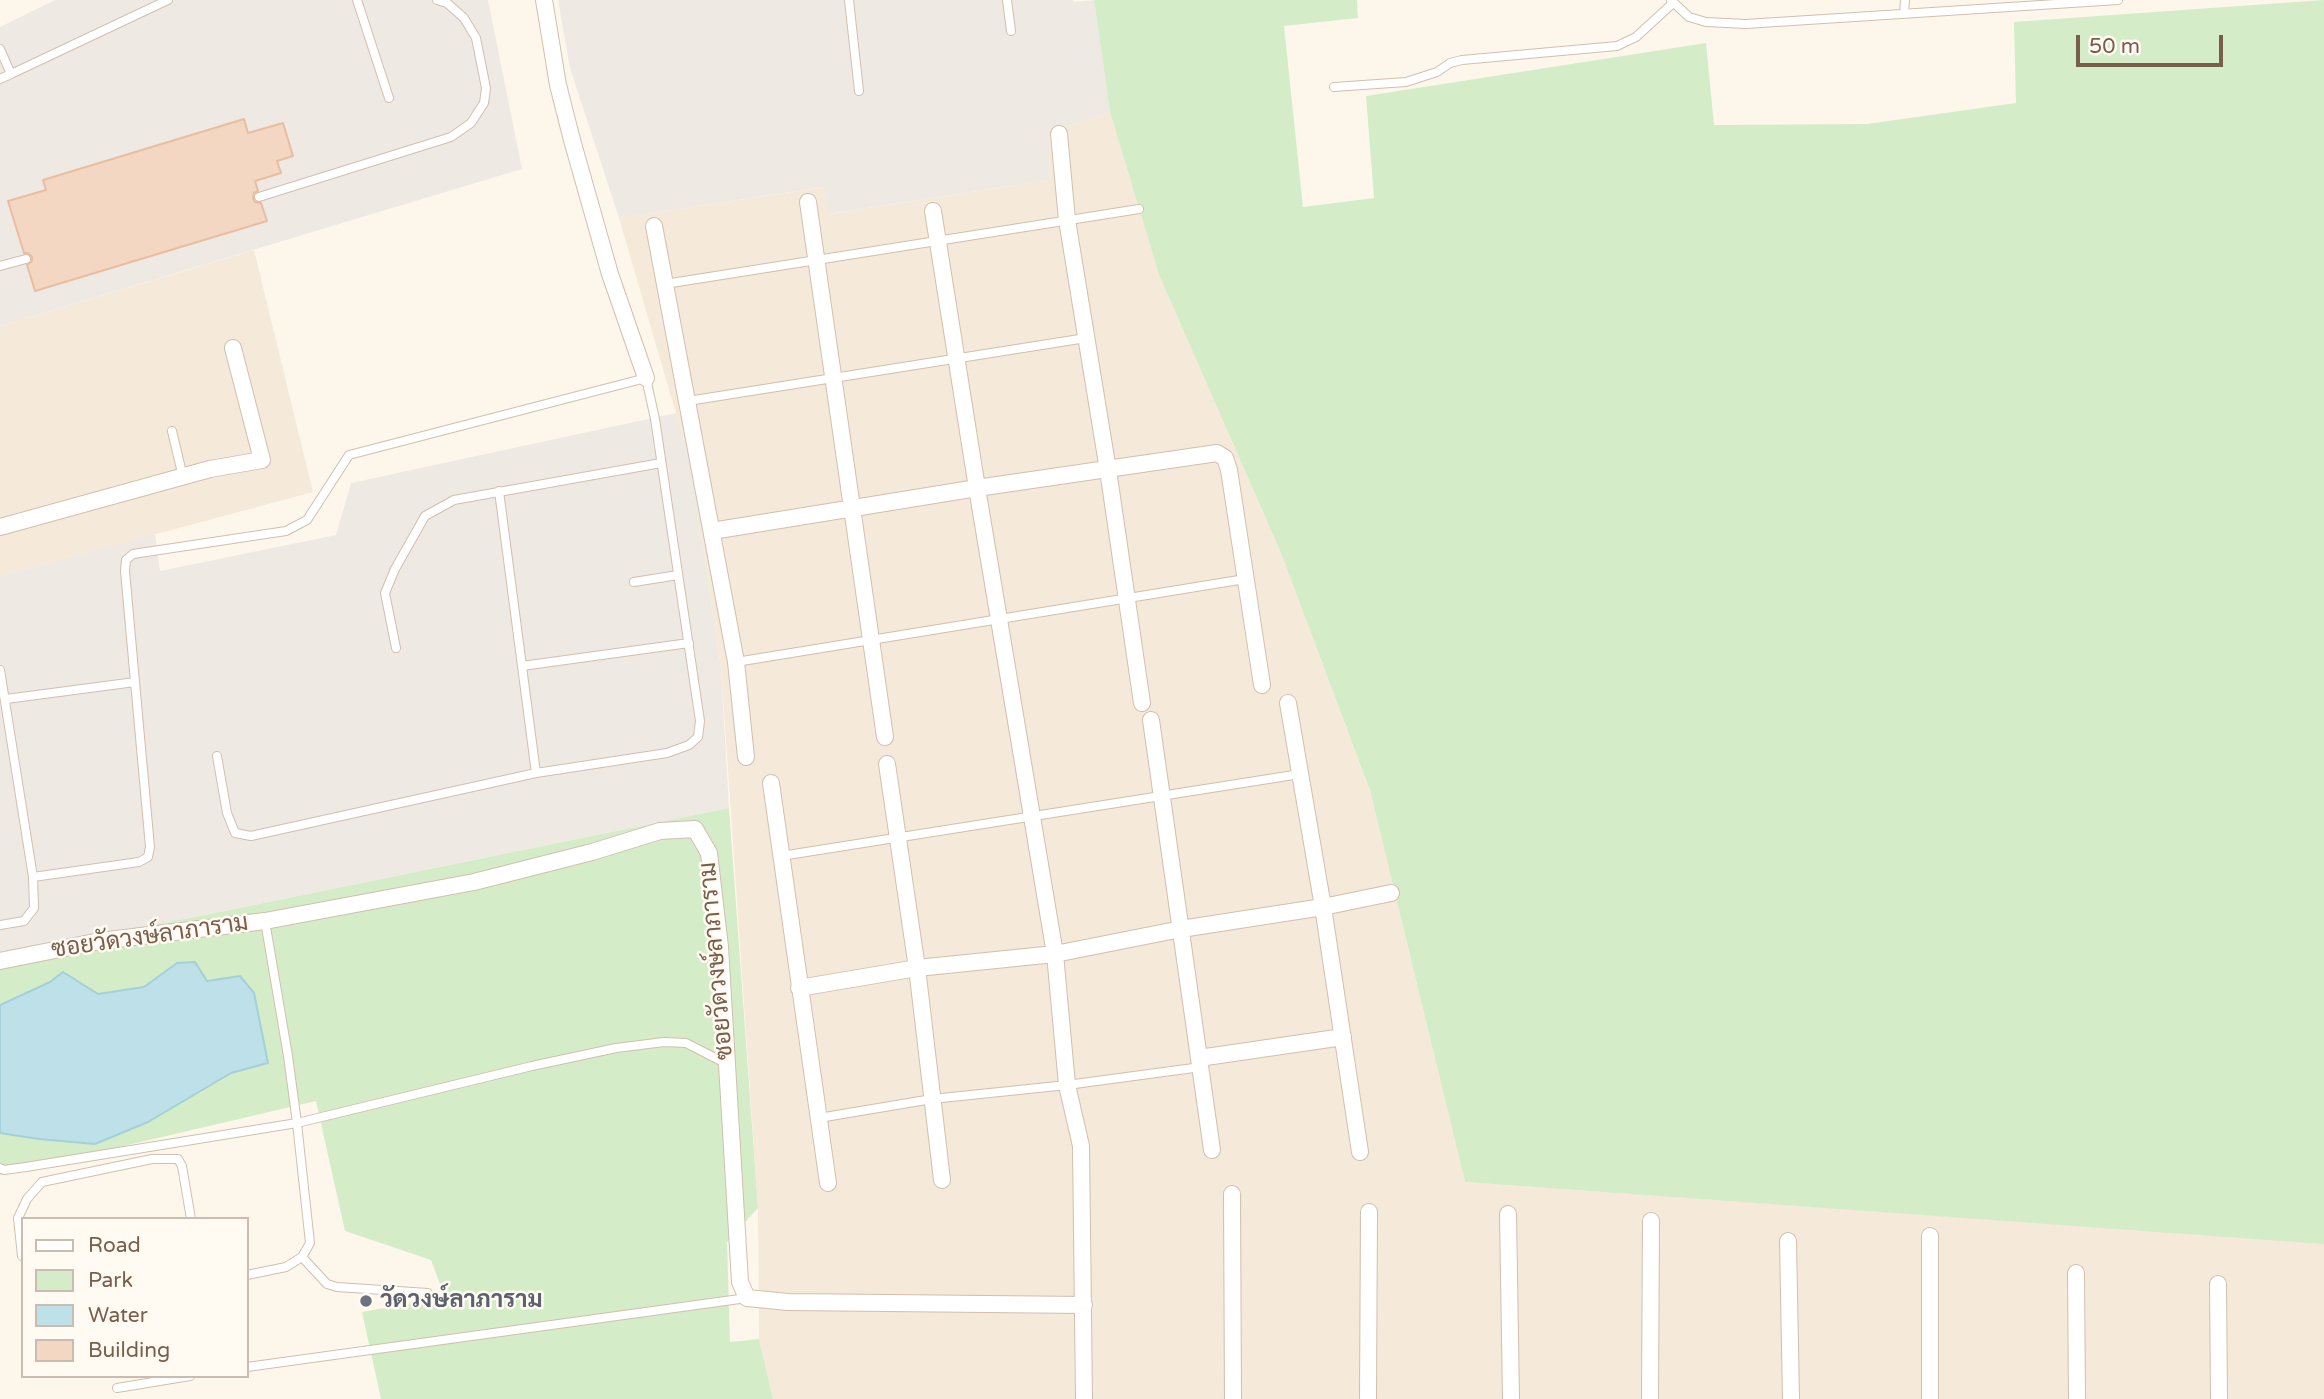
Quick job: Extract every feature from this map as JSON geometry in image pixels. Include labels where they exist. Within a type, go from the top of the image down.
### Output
[{"type":"street","points":[[544,0],[558,85],[569,129],[610,274],[646,378]]},
{"type":"street","points":[[1059,134],[1067,219],[1142,703]]},
{"type":"street","points":[[808,202],[884,737]]},
{"type":"street","points":[[933,211],[1055,954],[1067,1085],[1081,1146],[1084,1399]]},
{"type":"street","points":[[654,226],[736,662],[747,757]]},
{"type":"street","points":[[0,527],[183,477],[262,460],[233,348]]},
{"type":"street","points":[[712,531],[1217,453],[1225,458],[1262,685]]},
{"type":"street","points":[[1288,703],[1323,907],[1360,1152]]},
{"type":"street","points":[[1151,720],[1212,1150]]},
{"type":"street","points":[[887,764],[917,968],[942,1180]]},
{"type":"street","points":[[771,783],[828,1183]]},
{"type":"street","name":"ซอยวัดวงษ์ลาภาราม","points":[[0,961],[100,941],[265,921],[474,882],[660,831],[695,829],[709,853],[720,947],[740,1282],[747,1298]]},
{"type":"street","points":[[799,988],[917,968],[1055,954],[1391,893]]},
{"type":"street","points":[[1200,1063],[1343,1037]]},
{"type":"street","points":[[1232,1194],[1233,1399]]},
{"type":"street","points":[[1368,1399],[1369,1212]]},
{"type":"street","points":[[1508,1214],[1511,1399]]},
{"type":"street","points":[[1650,1399],[1651,1221]]},
{"type":"street","points":[[1930,1236],[1930,1399]]},
{"type":"street","points":[[1788,1241],[1791,1399]]},
{"type":"street","points":[[2076,1273],[2077,1399]]},
{"type":"street","points":[[2218,1284],[2219,1399]]},
{"type":"street","points":[[747,1298],[788,1302],[1084,1305]]},
{"type":"lane","points":[[0,79],[168,0]]},
{"type":"lane","points":[[357,0],[389,98]]},
{"type":"lane","points":[[259,197],[451,136],[471,122],[484,103],[486,88],[476,38],[464,18],[447,3],[437,0]]},
{"type":"lane","points":[[849,0],[859,91]]},
{"type":"lane","points":[[1007,0],[1011,31]]},
{"type":"lane","points":[[1904,14],[1905,0]]},
{"type":"lane","points":[[1334,87],[1406,82],[1462,60],[1617,46],[1636,37],[1672,1],[1689,17],[1706,22],[1746,24],[2118,0]]},
{"type":"lane","points":[[0,49],[11,74]]},
{"type":"lane","points":[[665,284],[1139,209]]},
{"type":"lane","points":[[0,266],[26,259]]},
{"type":"lane","points":[[688,401],[1086,338]]},
{"type":"lane","points":[[33,877],[139,862],[148,858],[150,846],[125,571],[126,561],[133,554],[286,531],[307,520],[349,455],[646,378],[655,419],[700,721],[698,737],[689,745],[667,753],[536,773],[251,836],[235,833],[227,813],[217,756]]},
{"type":"lane","points":[[172,431],[183,477]]},
{"type":"lane","points":[[396,648],[385,593],[395,569],[425,516],[454,500],[661,463]]},
{"type":"lane","points":[[499,491],[536,773]]},
{"type":"lane","points":[[634,582],[678,575]]},
{"type":"lane","points":[[736,662],[1245,579]]},
{"type":"lane","points":[[522,666],[689,643]]},
{"type":"lane","points":[[0,670],[33,877],[34,908],[24,920],[0,925]]},
{"type":"lane","points":[[6,699],[135,682]]},
{"type":"lane","points":[[781,856],[1301,774]]},
{"type":"lane","points":[[248,1275],[286,1267],[302,1257],[310,1243],[288,1056],[265,921]]},
{"type":"lane","points":[[0,1168],[4,1170],[26,1167],[297,1123],[617,1048],[664,1042],[686,1043],[725,1062]]},
{"type":"lane","points":[[818,1118],[932,1099],[1067,1085],[1200,1063]]},
{"type":"lane","points":[[21,1246],[18,1218],[27,1199],[42,1182],[152,1159],[178,1159],[182,1166],[191,1217]]},
{"type":"lane","points":[[302,1257],[327,1284],[337,1287],[428,1293]]},
{"type":"lane","points":[[248,1367],[747,1298]]},
{"type":"lane","points":[[117,1388],[178,1378]]},
{"type":"shaded area","points":[[55,0],[488,0],[522,169],[0,326],[0,27]]},
{"type":"shaded area","points":[[558,0],[1094,0],[1110,112],[1051,131],[1049,180],[828,214],[824,187],[619,218],[570,68]]},
{"type":"shaded area","points":[[1110,112],[1159,275],[1281,553],[1370,792],[1465,1182],[2324,1243],[2324,1399],[773,1399],[759,1339],[758,1208],[721,668],[691,465],[619,218],[825,187],[829,214],[1049,180],[1051,131]]},
{"type":"shaded area","points":[[254,250],[313,492],[0,576],[0,326]]},
{"type":"shaded area","points":[[676,413],[691,465],[721,668],[729,808],[0,954],[0,576],[155,534],[160,571],[336,535],[351,483]]},
{"type":"green space","points":[[1094,0],[1357,0],[1358,18],[1284,26],[1303,207],[1374,198],[1366,96],[1706,43],[1714,125],[1867,124],[2016,103],[2014,22],[2324,0],[2324,1244],[1465,1182],[1370,791],[1281,553],[1159,275],[1110,112]]},
{"type":"green space","points":[[729,808],[758,1208],[727,1242],[730,1342],[759,1339],[773,1399],[381,1399],[362,1312],[445,1297],[431,1260],[345,1231],[316,1101],[0,1175],[0,1133],[95,1144],[149,1122],[231,1073],[267,1063],[195,962],[178,963],[144,987],[98,994],[63,972],[50,982],[0,1005],[0,954]]},
{"type":"water","points":[[195,962],[207,981],[240,976],[254,993],[268,1063],[231,1073],[148,1122],[95,1144],[0,1133],[0,1005],[50,982],[63,972],[98,994],[144,987],[177,963]]},
{"type":"building","points":[[244,119],[248,133],[283,123],[293,156],[277,161],[281,173],[255,181],[258,191],[253,198],[255,202],[261,203],[267,221],[35,291],[27,265],[32,261],[32,257],[24,253],[8,201],[46,190],[43,180]]},
{"type":"place","name":"วัดวงษ์ลาภาราม","points":[[366,1301]]}]
